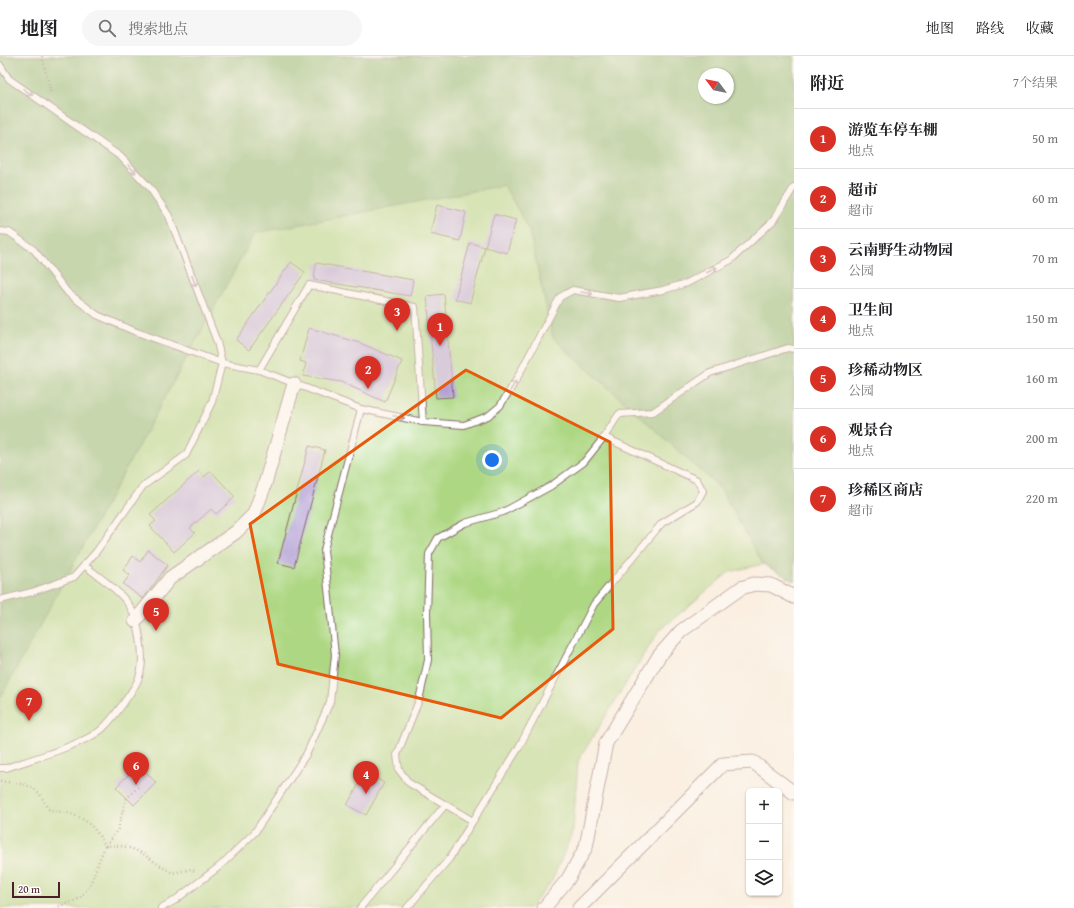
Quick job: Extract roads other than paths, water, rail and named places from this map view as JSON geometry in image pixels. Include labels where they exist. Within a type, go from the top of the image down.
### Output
[{"type":"street","points":[[135,621],[170,578],[236,532],[254,514],[264,487],[294,384]]},
{"type":"street","points":[[544,908],[568,879],[586,847],[606,743],[659,656],[680,631],[741,588],[754,584],[771,585],[794,597]]},
{"type":"street","points":[[578,908],[723,764],[753,762],[794,793]]},
{"type":"lane","points":[[0,66],[9,79],[120,157],[150,188],[169,216],[222,362],[212,402],[186,455],[143,486],[84,566],[74,577],[32,592],[0,600]]},
{"type":"lane","points":[[0,231],[8,232],[34,250],[68,294],[97,315],[134,331],[222,362],[259,370],[361,409],[423,422],[464,425],[488,416],[500,406],[515,382],[560,297],[573,290],[619,298],[663,290],[687,283],[731,260],[773,221],[794,187]]},
{"type":"lane","points":[[259,370],[309,285],[414,307],[423,422]]},
{"type":"lane","points":[[473,821],[409,783],[399,770],[397,755],[419,700],[428,660],[427,613],[429,554],[438,538],[465,523],[503,512],[551,486],[584,462],[604,437],[619,414],[653,412],[710,373],[788,348],[794,349]]},
{"type":"lane","points":[[161,908],[174,901],[220,866],[255,832],[307,753],[330,702],[335,655],[324,550],[361,409]]},
{"type":"lane","points":[[407,908],[450,859],[518,749],[594,604],[662,523],[697,502],[703,491],[697,480],[604,437]]},
{"type":"lane","points":[[0,768],[6,768],[45,754],[89,737],[102,729],[131,691],[139,677],[142,662],[138,630],[127,601],[84,566]]},
{"type":"lane","points":[[360,908],[445,804]]},
{"type":"place","name":"云南野生动物园","points":[[397,331]]},
{"type":"place","name":"游览车停车棚","points":[[440,346]]},
{"type":"place","name":"超市","points":[[368,389]]},
{"type":"place","name":"珍稀动物区","points":[[156,631]]},
{"type":"place","name":"珍稀区商店","points":[[29,721]]},
{"type":"place","name":"观景台","points":[[136,785]]},
{"type":"place","name":"卫生间","points":[[366,794]]}]
